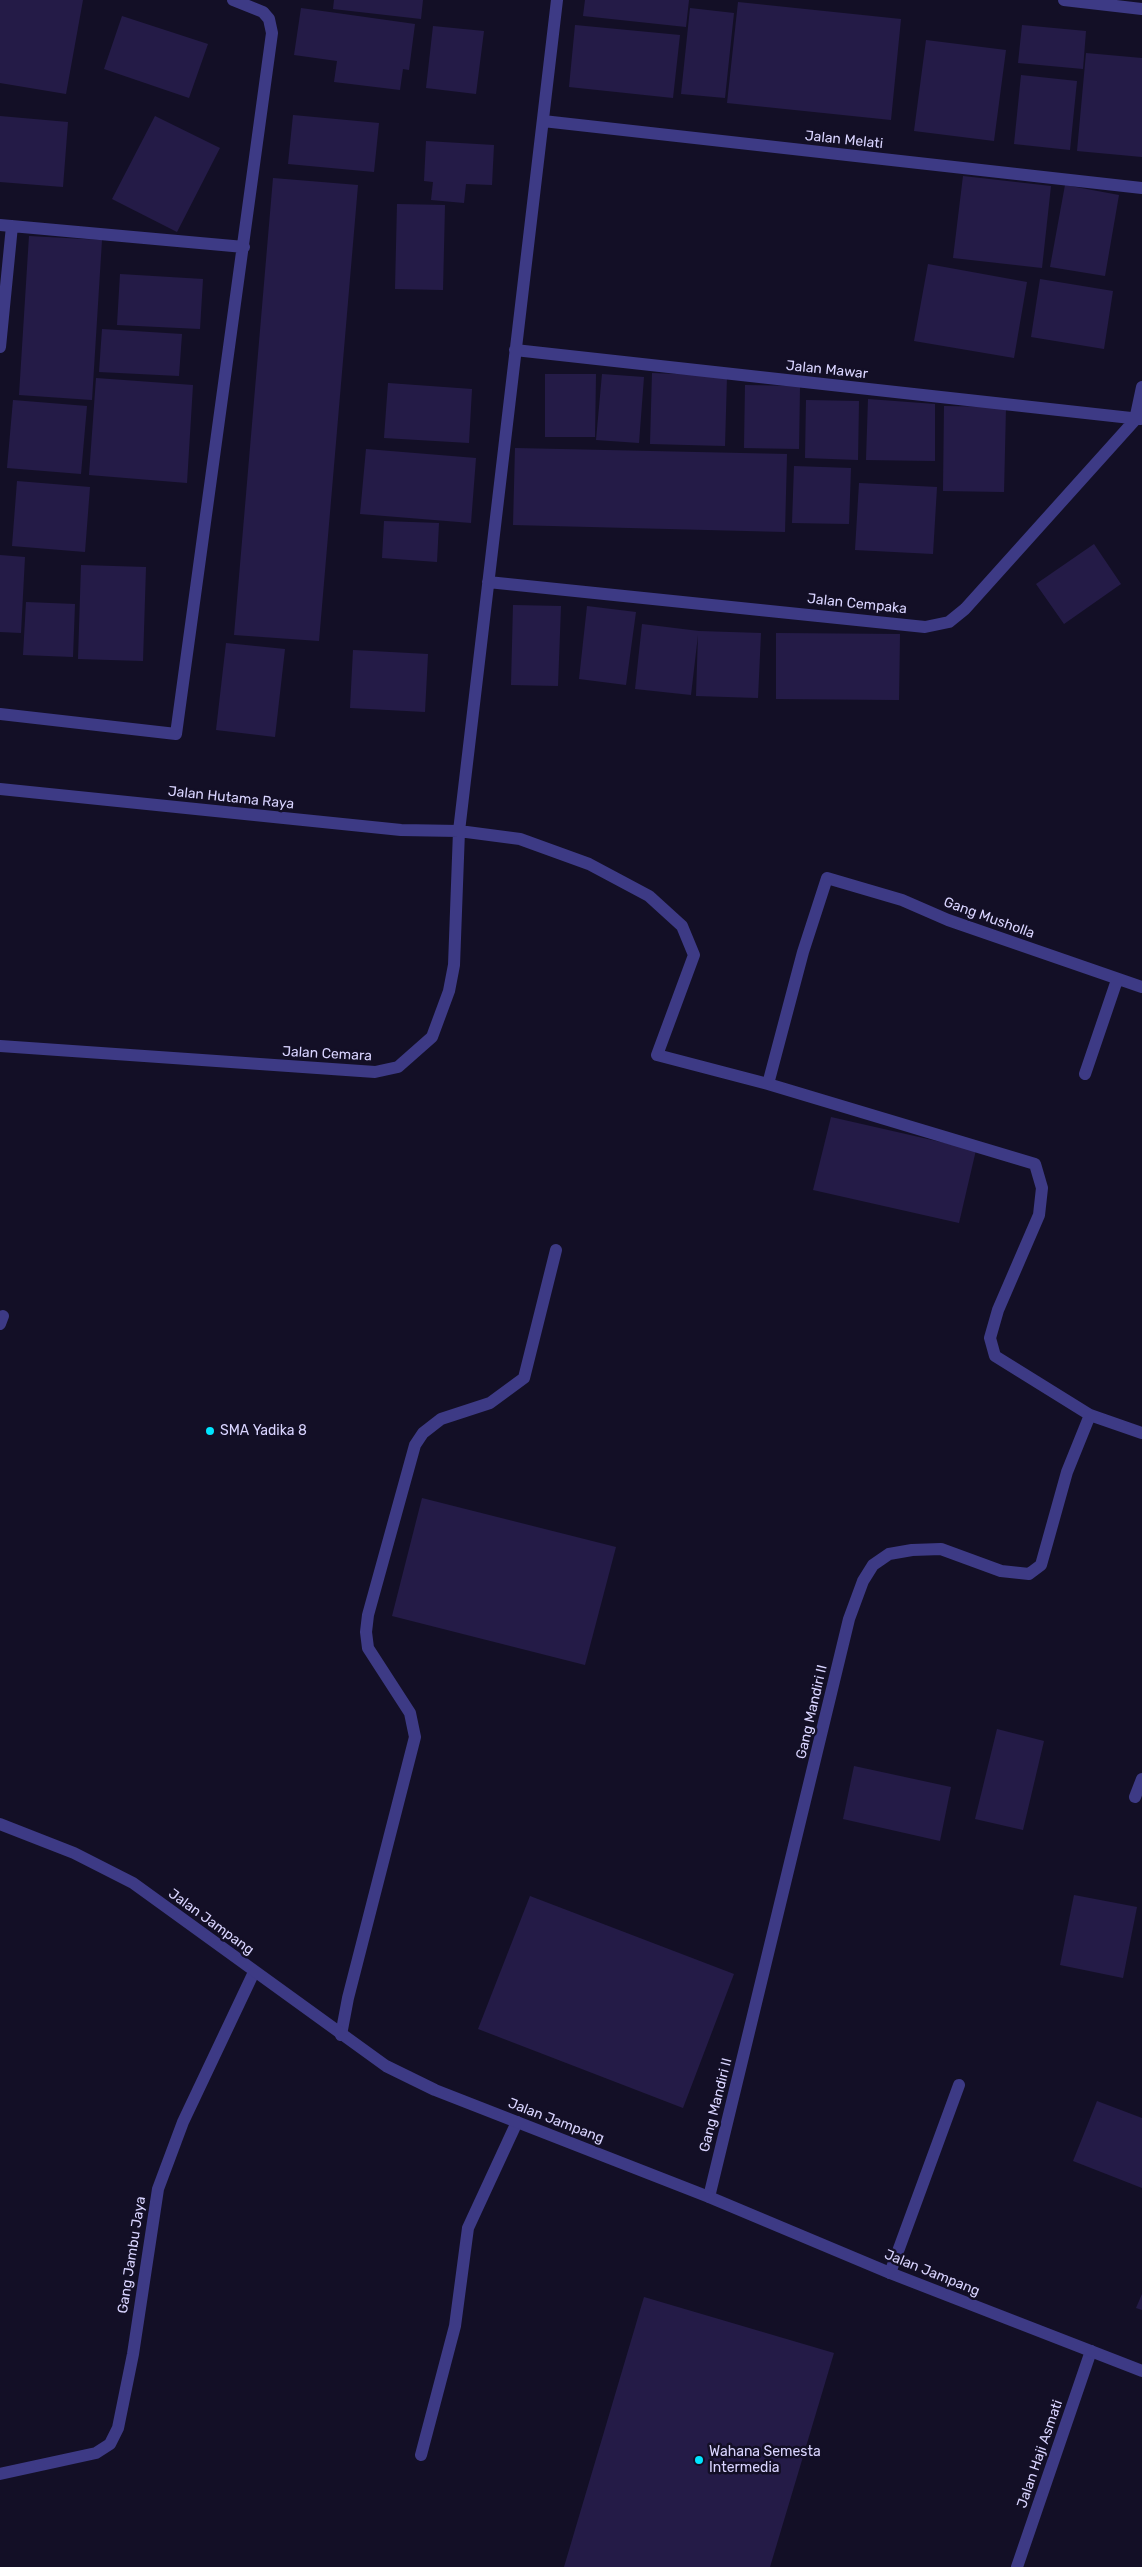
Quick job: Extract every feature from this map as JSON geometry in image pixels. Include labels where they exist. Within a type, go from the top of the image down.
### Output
[{"type":"street","points":[[0,714],[176,734],[272,33],[268,18],[263,12],[234,0]]},
{"type":"street","name":"Jalan Cemara","points":[[0,1046],[375,1072],[398,1067],[432,1037],[449,992],[454,965],[459,831],[557,0]]},
{"type":"street","points":[[1064,0],[1142,9]]},
{"type":"street","name":"Jalan Melati","points":[[543,121],[1142,188]]},
{"type":"street","points":[[0,347],[6,226],[244,247]]},
{"type":"street","name":"Jalan Mawar","points":[[515,350],[1138,419]]},
{"type":"street","points":[[1138,419],[1142,387]]},
{"type":"street","name":"Jalan Cempaka","points":[[488,582],[925,626],[949,622],[965,609],[988,580],[1138,419]]},
{"type":"street","name":"Jalan Hutama Raya","points":[[0,789],[401,830],[459,831],[520,840],[589,864],[649,896],[682,926],[694,955],[657,1055],[768,1084]]},
{"type":"street","name":"Gang Musholla","points":[[768,1084],[803,952],[827,878],[902,900],[948,920],[1117,980],[1142,987]]},
{"type":"street","points":[[1085,1074],[1117,980]]},
{"type":"street","points":[[768,1084],[1035,1164],[1042,1188],[1039,1215],[998,1310],[990,1338],[995,1356],[1090,1415],[1142,1433]]},
{"type":"street","points":[[341,2035],[348,1998],[415,1737],[410,1713],[368,1648],[366,1632],[368,1615],[415,1446],[426,1430],[441,1419],[490,1403],[524,1378],[556,1250]]},
{"type":"street","name":"Gang Mandiri II","points":[[709,2197],[849,1619],[863,1581],[873,1565],[889,1554],[912,1550],[941,1549],[1001,1571],[1029,1574],[1041,1565],[1066,1472],[1090,1415]]},
{"type":"street","points":[[1135,1797],[1142,1779]]},
{"type":"street","name":"Jalan Jampang","points":[[0,1824],[74,1853],[133,1883],[341,2035],[386,2066],[410,2078],[709,2197],[890,2273],[1142,2371]]},
{"type":"street","name":"Gang Jambu Jaya","points":[[0,2474],[96,2453],[110,2444],[118,2428],[132,2354],[151,2224],[161,2181],[183,2122],[254,1972]]},
{"type":"street","points":[[890,2273],[959,2085]]},
{"type":"street","points":[[421,2454],[455,2326],[468,2228],[517,2122]]},
{"type":"street","name":"Jalan Haji Asmati","points":[[1017,2567],[1091,2351]]},
{"type":"building","points":[[0,0],[83,0],[66,94],[0,83]]},
{"type":"building","points":[[334,0],[423,0],[421,19],[333,9]]},
{"type":"building","points":[[585,0],[689,0],[686,27],[583,16]]},
{"type":"building","points":[[738,2],[901,19],[891,120],[727,103]]},
{"type":"building","points":[[301,8],[415,24],[409,70],[403,69],[400,90],[334,82],[337,61],[294,55]]},
{"type":"building","points":[[690,8],[734,13],[725,98],[681,94]]},
{"type":"building","points":[[122,16],[208,44],[189,98],[104,69]]},
{"type":"building","points":[[575,25],[680,35],[673,98],[569,87]]},
{"type":"building","points":[[1022,25],[1086,31],[1083,69],[1018,63]]},
{"type":"building","points":[[433,26],[484,31],[476,94],[426,88]]},
{"type":"building","points":[[926,40],[1006,50],[994,141],[914,131]]},
{"type":"building","points":[[1086,53],[1142,58],[1142,157],[1077,151]]},
{"type":"building","points":[[1021,75],[1077,81],[1070,150],[1014,144]]},
{"type":"building","points":[[293,115],[379,123],[374,172],[288,164]]},
{"type":"building","points":[[0,116],[68,122],[63,187],[0,182]]},
{"type":"building","points":[[155,116],[220,148],[177,232],[112,199]]},
{"type":"building","points":[[426,141],[494,145],[492,185],[466,184],[464,203],[431,200],[433,182],[424,181]]},
{"type":"building","points":[[963,176],[1051,186],[1042,268],[953,258]]},
{"type":"building","points":[[273,178],[358,185],[319,641],[234,635]]},
{"type":"building","points":[[1065,185],[1119,195],[1105,276],[1050,267]]},
{"type":"building","points":[[397,204],[445,205],[443,290],[395,289]]},
{"type":"building","points":[[29,236],[102,240],[92,400],[19,395]]},
{"type":"building","points":[[928,264],[1027,282],[1014,358],[914,341]]},
{"type":"building","points":[[120,274],[203,279],[200,329],[117,325]]},
{"type":"building","points":[[1040,279],[1113,291],[1104,349],[1031,337]]},
{"type":"building","points":[[102,329],[182,334],[179,376],[99,372]]},
{"type":"building","points":[[652,373],[727,376],[725,446],[650,444]]},
{"type":"building","points":[[545,374],[596,374],[595,437],[545,437]]},
{"type":"building","points":[[602,374],[644,377],[639,443],[596,440]]},
{"type":"building","points":[[96,378],[193,385],[187,483],[89,475]]},
{"type":"building","points":[[388,383],[472,389],[469,443],[384,438]]},
{"type":"building","points":[[745,385],[800,386],[799,449],[744,448]]},
{"type":"building","points":[[868,399],[935,404],[935,461],[866,460]]},
{"type":"building","points":[[13,400],[87,406],[81,474],[7,468]]},
{"type":"building","points":[[806,400],[859,401],[858,460],[805,458]]},
{"type":"building","points":[[944,406],[1006,407],[1004,492],[943,491]]},
{"type":"building","points":[[515,448],[787,454],[785,532],[513,525]]},
{"type":"building","points":[[366,449],[476,458],[471,523],[360,514]]},
{"type":"building","points":[[794,466],[851,468],[849,524],[792,523]]},
{"type":"building","points":[[17,481],[90,487],[85,552],[12,546]]},
{"type":"building","points":[[859,483],[937,487],[933,554],[855,550]]},
{"type":"building","points":[[384,521],[439,523],[437,562],[382,558]]},
{"type":"building","points":[[1094,544],[1121,584],[1064,624],[1036,584]]},
{"type":"building","points":[[0,555],[25,557],[21,633],[0,632]]},
{"type":"building","points":[[81,565],[146,567],[143,661],[78,659]]},
{"type":"building","points":[[26,602],[75,604],[73,657],[23,655]]},
{"type":"building","points":[[513,605],[561,606],[558,686],[511,685]]},
{"type":"building","points":[[587,606],[636,612],[626,685],[579,679]]},
{"type":"building","points":[[642,624],[699,631],[761,633],[758,698],[696,696],[698,635],[691,695],[635,689]]},
{"type":"building","points":[[776,633],[900,634],[899,700],[776,699]]},
{"type":"building","points":[[226,643],[285,649],[275,737],[216,730]]},
{"type":"building","points":[[353,650],[428,654],[425,712],[350,708]]},
{"type":"building","points":[[831,1117],[976,1150],[959,1223],[813,1190]]},
{"type":"building","points":[[422,1498],[616,1547],[585,1665],[392,1616]]},
{"type":"building","points":[[997,1729],[1044,1741],[1023,1830],[975,1819]]},
{"type":"building","points":[[854,1766],[951,1787],[940,1841],[843,1819]]},
{"type":"building","points":[[1074,1895],[1137,1907],[1123,1978],[1060,1965]]},
{"type":"building","points":[[530,1896],[734,1974],[683,2108],[478,2029]]},
{"type":"building","points":[[1097,2101],[1142,2118],[1142,2188],[1073,2161]]},
{"type":"building","points":[[1142,2294],[1142,2310],[1136,2308]]},
{"type":"building","name":"Wahana Semesta Intermedia","points":[[644,2297],[834,2353],[770,2567],[564,2567]]},
{"type":"place","name":"SMA Yadika 8","points":[[210,1431]]},
{"type":"place","name":"Wahana Semesta Intermedia","points":[[699,2460]]}]
